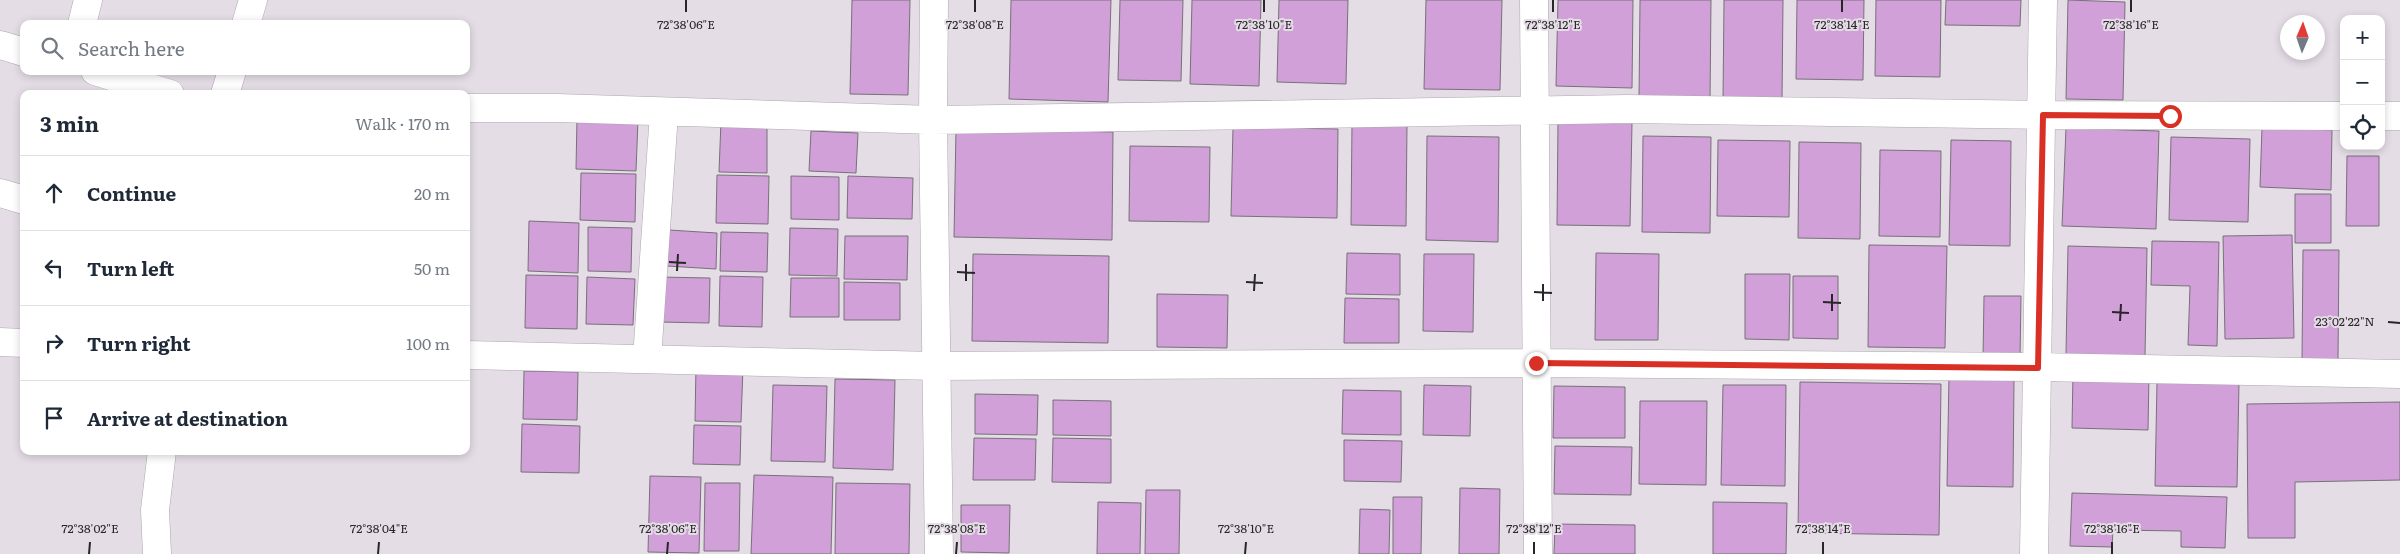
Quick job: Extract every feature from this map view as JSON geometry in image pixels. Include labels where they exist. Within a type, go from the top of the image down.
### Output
[{"type":"street","points":[[83,20],[88,0]]},
{"type":"street","points":[[247,20],[253,0]]},
{"type":"street","points":[[934,0],[933,120],[939,554]]},
{"type":"street","points":[[1534,0],[1538,554]]},
{"type":"street","points":[[2034,554],[2044,0]]},
{"type":"street","points":[[0,45],[20,51]]},
{"type":"street","points":[[108,75],[157,90]]},
{"type":"street","points":[[226,90],[231,75]]},
{"type":"street","points":[[470,108],[557,108],[664,113],[933,120],[1627,109],[2043,115],[2340,116]]},
{"type":"street","points":[[647,359],[664,113]]},
{"type":"street","points":[[2385,116],[2400,116]]},
{"type":"street","points":[[0,193],[20,199]]},
{"type":"street","points":[[0,342],[20,343]]},
{"type":"street","points":[[470,355],[936,366],[1536,363],[2400,374]]},
{"type":"street","points":[[157,554],[155,510],[162,455]]},
{"type":"building","points":[[852,0],[910,0],[908,95],[850,94]]},
{"type":"building","points":[[1011,0],[1111,0],[1108,102],[1009,99]]},
{"type":"building","points":[[1120,0],[1183,0],[1181,81],[1118,80]]},
{"type":"building","points":[[1192,0],[1261,0],[1259,86],[1190,84]]},
{"type":"building","points":[[1279,0],[1348,0],[1346,84],[1277,82]]},
{"type":"building","points":[[1426,0],[1502,0],[1500,90],[1424,89]]},
{"type":"building","points":[[1558,0],[1633,0],[1632,88],[1556,86]]},
{"type":"building","points":[[1640,0],[1711,0],[1710,101],[1639,99]]},
{"type":"building","points":[[1724,0],[1783,0],[1782,100],[1723,99]]},
{"type":"building","points":[[1797,0],[1864,0],[1863,80],[1796,79]]},
{"type":"building","points":[[1876,0],[1941,0],[1940,77],[1875,76]]},
{"type":"building","points":[[1946,0],[2021,0],[2020,26],[1945,25]]},
{"type":"building","points":[[2068,0],[2125,2],[2123,100],[2066,99]]},
{"type":"building","points":[[577,118],[638,120],[636,171],[576,169]]},
{"type":"building","points":[[721,121],[767,122],[767,173],[719,172]]},
{"type":"building","points":[[1558,122],[1632,123],[1630,226],[1557,225]]},
{"type":"building","points":[[1352,123],[1407,124],[1406,226],[1351,225]]},
{"type":"building","points":[[1233,127],[1338,129],[1337,218],[1231,216]]},
{"type":"building","points":[[2262,127],[2332,130],[2331,190],[2260,187]]},
{"type":"building","points":[[2066,128],[2159,131],[2156,229],[2062,226]]},
{"type":"building","points":[[956,129],[1113,132],[1112,240],[954,237]]},
{"type":"building","points":[[811,131],[858,133],[856,173],[809,171]]},
{"type":"building","points":[[1427,136],[1499,137],[1498,242],[1426,240]]},
{"type":"building","points":[[1643,136],[1711,137],[1710,233],[1642,232]]},
{"type":"building","points":[[2171,137],[2250,139],[2248,222],[2169,220]]},
{"type":"building","points":[[1718,140],[1790,141],[1789,217],[1717,216]]},
{"type":"building","points":[[1951,140],[2011,141],[2010,246],[1949,245]]},
{"type":"building","points":[[1799,142],[1861,143],[1860,239],[1798,238]]},
{"type":"building","points":[[1130,146],[1210,147],[1209,222],[1129,221]]},
{"type":"building","points":[[1880,150],[1941,151],[1940,237],[1879,236]]},
{"type":"building","points":[[2347,156],[2379,156],[2379,226],[2346,226]]},
{"type":"building","points":[[581,173],[636,174],[635,222],[580,220]]},
{"type":"building","points":[[717,175],[769,176],[768,224],[716,223]]},
{"type":"building","points":[[791,176],[839,177],[839,220],[791,219]]},
{"type":"building","points":[[848,176],[913,178],[912,219],[847,218]]},
{"type":"building","points":[[2295,194],[2331,194],[2331,243],[2295,243]]},
{"type":"building","points":[[529,221],[579,223],[578,273],[528,271]]},
{"type":"building","points":[[588,227],[632,228],[631,272],[588,271]]},
{"type":"building","points":[[790,228],[838,229],[837,276],[789,275]]},
{"type":"building","points":[[669,230],[717,233],[716,269],[667,266]]},
{"type":"building","points":[[721,232],[768,233],[767,272],[720,271]]},
{"type":"building","points":[[2292,235],[2294,338],[2225,339],[2223,236]]},
{"type":"building","points":[[845,236],[908,236],[907,280],[844,279]]},
{"type":"building","points":[[2152,241],[2219,242],[2217,346],[2188,345],[2190,286],[2151,285]]},
{"type":"building","points":[[1869,245],[1947,246],[1945,348],[1868,347]]},
{"type":"building","points":[[2068,246],[2147,248],[2145,356],[2066,354]]},
{"type":"building","points":[[2303,250],[2339,250],[2338,361],[2302,360]]},
{"type":"building","points":[[1347,253],[1400,254],[1400,295],[1346,294]]},
{"type":"building","points":[[1596,253],[1659,254],[1658,340],[1595,340]]},
{"type":"building","points":[[973,254],[1109,256],[1108,343],[972,341]]},
{"type":"building","points":[[1424,254],[1474,254],[1473,332],[1423,331]]},
{"type":"building","points":[[1745,274],[1790,274],[1789,340],[1745,339]]},
{"type":"building","points":[[526,275],[578,276],[577,329],[525,328]]},
{"type":"building","points":[[720,276],[763,277],[762,327],[719,326]]},
{"type":"building","points":[[1793,276],[1838,276],[1838,339],[1793,338]]},
{"type":"building","points":[[587,277],[635,279],[633,325],[586,324]]},
{"type":"building","points":[[659,277],[710,278],[709,323],[659,322]]},
{"type":"building","points":[[791,278],[839,278],[839,317],[790,317]]},
{"type":"building","points":[[844,282],[900,283],[900,320],[844,320]]},
{"type":"building","points":[[1157,294],[1228,295],[1227,348],[1157,347]]},
{"type":"building","points":[[1984,296],[2021,296],[2020,358],[1983,358]]},
{"type":"building","points":[[1345,298],[1399,299],[1399,343],[1344,343]]},
{"type":"building","points":[[696,366],[743,367],[741,422],[695,421]]},
{"type":"building","points":[[524,371],[578,372],[577,420],[523,419]]},
{"type":"building","points":[[2073,373],[2149,374],[2148,430],[2072,428]]},
{"type":"building","points":[[1949,376],[2014,377],[2013,487],[1947,486]]},
{"type":"building","points":[[835,379],[895,380],[893,470],[833,468]]},
{"type":"building","points":[[1800,382],[1941,384],[1939,535],[1798,533]]},
{"type":"building","points":[[2157,382],[2239,383],[2237,487],[2155,486]]},
{"type":"building","points":[[773,385],[827,386],[825,462],[771,461]]},
{"type":"building","points":[[1424,385],[1471,386],[1470,436],[1423,435]]},
{"type":"building","points":[[1723,385],[1786,385],[1785,486],[1721,485]]},
{"type":"building","points":[[1554,386],[1625,387],[1625,438],[1553,438]]},
{"type":"building","points":[[1343,390],[1401,391],[1401,435],[1342,434]]},
{"type":"building","points":[[975,394],[1038,395],[1037,435],[975,434]]},
{"type":"building","points":[[1053,400],[1111,401],[1111,436],[1053,435]]},
{"type":"building","points":[[1640,401],[1707,401],[1706,485],[1639,484]]},
{"type":"building","points":[[2400,402],[2400,480],[2295,482],[2295,538],[2248,538],[2247,404]]},
{"type":"building","points":[[522,424],[580,426],[579,473],[521,472]]},
{"type":"building","points":[[694,425],[741,426],[740,465],[693,464]]},
{"type":"building","points":[[974,438],[1036,439],[1035,480],[973,480]]},
{"type":"building","points":[[1053,438],[1111,439],[1111,483],[1052,482]]},
{"type":"building","points":[[1344,440],[1402,441],[1401,482],[1344,481]]},
{"type":"building","points":[[1555,446],[1632,447],[1631,495],[1554,494]]},
{"type":"building","points":[[754,475],[833,477],[831,554],[751,554]]},
{"type":"building","points":[[650,476],[701,477],[699,553],[648,552]]},
{"type":"building","points":[[705,483],[740,483],[739,551],[704,551]]},
{"type":"building","points":[[836,483],[910,484],[909,554],[835,554]]},
{"type":"building","points":[[1460,488],[1500,489],[1499,554],[1459,554]]},
{"type":"building","points":[[1146,490],[1180,490],[1179,554],[1145,554]]},
{"type":"building","points":[[2072,493],[2227,497],[2225,548],[2181,547],[2181,531],[2113,530],[2112,547],[2070,546]]},
{"type":"building","points":[[1393,497],[1422,497],[1421,554],[1393,554]]},
{"type":"building","points":[[1098,502],[1141,503],[1140,554],[1097,554]]},
{"type":"building","points":[[1713,502],[1787,503],[1786,554],[1713,554]]},
{"type":"building","points":[[961,505],[1010,505],[1009,553],[961,552]]},
{"type":"building","points":[[1360,509],[1390,510],[1389,554],[1359,554]]},
{"type":"building","points":[[1555,524],[1635,525],[1635,554],[1554,554]]},
{"type":"route","points":[[1536,363],[2038,368],[2043,115],[2170,116]]}]
